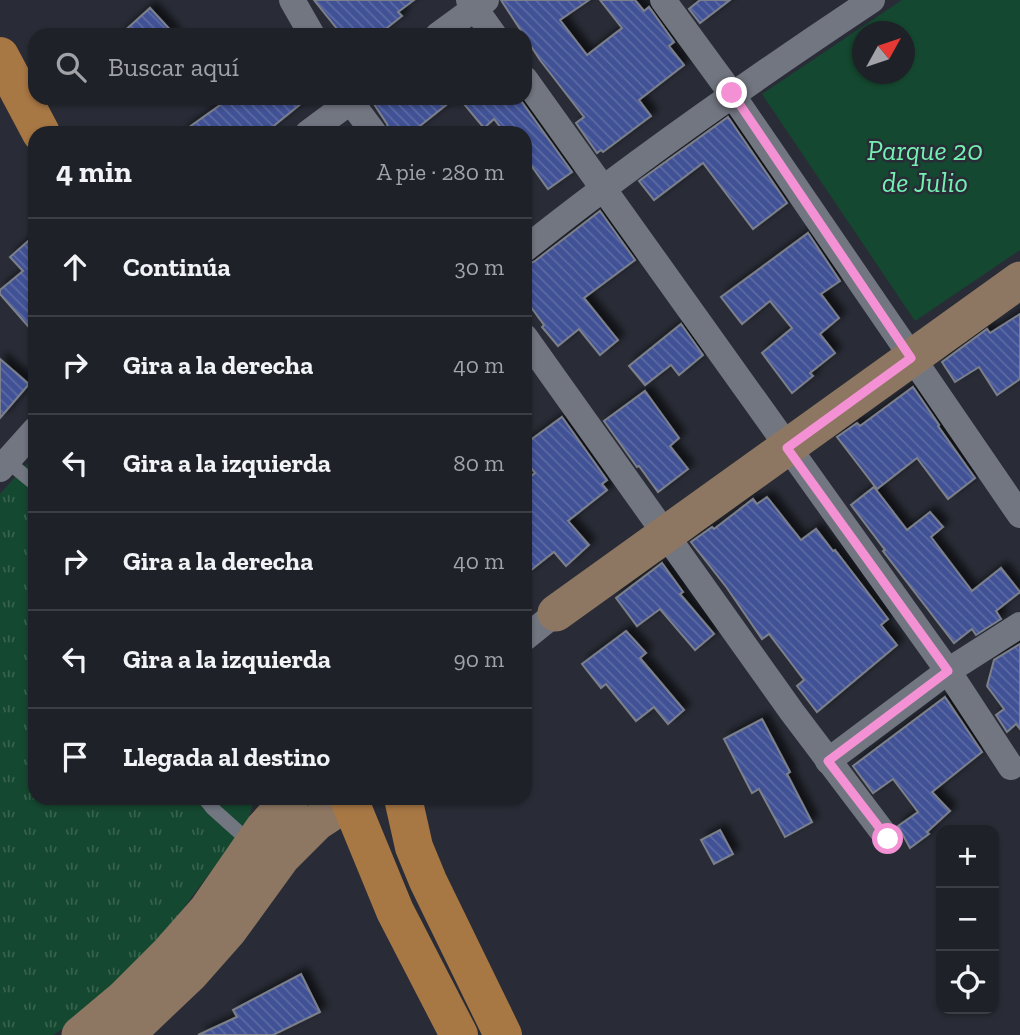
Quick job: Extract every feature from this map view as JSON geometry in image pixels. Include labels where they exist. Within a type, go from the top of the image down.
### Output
[{"type":"main road","points":[[0,56],[37,126]]},
{"type":"main road","points":[[355,805],[395,911],[459,1035]]},
{"type":"main road","points":[[405,805],[414,847],[428,881],[503,1035]]},
{"type":"street","points":[[292,0],[308,28]]},
{"type":"street","points":[[663,0],[732,93],[1020,515]]},
{"type":"street","points":[[532,243],[602,187],[866,1]]},
{"type":"street","points":[[446,28],[476,3],[490,28]]},
{"type":"street","points":[[532,89],[948,671],[1011,767]]},
{"type":"street","points":[[317,126],[343,105]]},
{"type":"street","points":[[355,105],[369,126]]},
{"type":"street","points":[[532,633],[1020,280]]},
{"type":"street","points":[[532,347],[828,761],[888,839]]},
{"type":"street","points":[[2,459],[28,436]]},
{"type":"street","points":[[828,761],[948,671],[1020,625]]},
{"type":"street","points":[[80,1035],[123,999],[169,953],[207,910],[263,829],[285,805]]},
{"type":"street","points":[[125,1035],[191,973],[229,930],[282,857],[317,822],[346,805]]},
{"type":"lane","points":[[2,459],[28,479]]},
{"type":"lane","points":[[210,805],[253,845]]},
{"type":"green space","name":"Parque 20 de Julio","points":[[902,0],[1020,0],[1020,250],[915,321],[762,94],[852,34],[852,84],[915,84],[915,21],[871,21]]},
{"type":"green space","points":[[28,463],[28,805],[253,805],[247,823],[124,988],[53,1035],[0,1035],[0,494]]},
{"type":"building","points":[[314,0],[414,0],[398,12],[402,16],[387,28],[336,28]]},
{"type":"building","points":[[501,0],[589,0],[560,20],[587,55],[622,28],[600,0],[635,0],[644,11],[649,7],[674,42],[669,46],[684,65],[639,100],[651,116],[603,152],[601,150],[597,153],[576,123],[584,117],[532,48],[532,28],[519,28]]},
{"type":"building","points":[[700,0],[730,0],[700,23],[689,9]]},
{"type":"building","points":[[150,8],[169,28],[128,28]]},
{"type":"building","points":[[220,105],[299,105],[274,126],[191,126]]},
{"type":"building","points":[[375,105],[446,105],[420,126],[387,124]]},
{"type":"building","points":[[465,105],[524,105],[572,172],[548,189],[532,167],[532,126],[500,126],[494,119],[482,126]]},
{"type":"building","points":[[728,117],[787,203],[753,229],[703,163],[654,200],[639,181]]},
{"type":"building","points":[[600,211],[635,260],[584,298],[618,340],[600,355],[579,329],[558,346],[542,327],[544,325],[532,309],[532,262]]},
{"type":"building","points":[[808,233],[840,281],[821,294],[839,318],[820,334],[835,353],[810,373],[813,376],[792,393],[762,353],[792,328],[770,301],[742,324],[721,297]]},
{"type":"building","points":[[28,241],[28,326],[0,294],[0,290],[23,271],[10,257]]},
{"type":"building","points":[[1020,314],[1020,379],[997,395],[979,367],[955,382],[942,362],[987,329],[990,333]]},
{"type":"building","points":[[681,324],[703,355],[679,375],[671,365],[645,385],[629,366]]},
{"type":"building","points":[[0,359],[28,385],[0,418]]},
{"type":"building","points":[[913,387],[975,478],[948,499],[917,458],[877,489],[837,437],[857,423],[860,426]]},
{"type":"building","points":[[645,391],[679,438],[670,446],[688,469],[658,492],[604,421]]},
{"type":"building","points":[[562,417],[607,480],[602,484],[607,490],[568,521],[589,545],[566,566],[554,552],[532,569],[532,475],[535,473],[532,469],[532,439]]},
{"type":"building","points":[[874,487],[907,530],[930,512],[943,527],[931,537],[972,591],[1001,568],[1020,592],[996,611],[1001,619],[976,635],[972,629],[954,643],[851,505]]},
{"type":"building","points":[[767,497],[801,540],[816,529],[833,551],[835,550],[888,619],[881,625],[897,645],[817,712],[797,686],[804,680],[769,634],[762,639],[691,542],[712,527],[714,529],[753,499],[757,504]]},
{"type":"building","points":[[662,563],[683,592],[680,594],[714,634],[695,650],[660,609],[637,626],[616,598]]},
{"type":"building","points":[[626,631],[646,653],[640,658],[684,710],[668,724],[654,707],[636,721],[606,684],[601,688],[582,664]]},
{"type":"building","points":[[1020,644],[1020,729],[1016,724],[1007,732],[996,715],[1004,709],[987,686],[994,660]]},
{"type":"building","points":[[945,697],[982,752],[932,792],[950,811],[927,832],[929,834],[910,848],[898,826],[918,812],[893,779],[873,793],[853,766]]},
{"type":"building","points":[[762,719],[812,822],[785,837],[759,789],[752,793],[724,739]]},
{"type":"building","points":[[720,830],[733,854],[714,864],[701,840]]},
{"type":"building","points":[[301,974],[320,1012],[273,1035],[198,1035],[237,1017],[233,1010]]},
{"type":"route","points":[[732,93],[911,358],[787,448],[948,671],[828,761],[888,839]]}]
